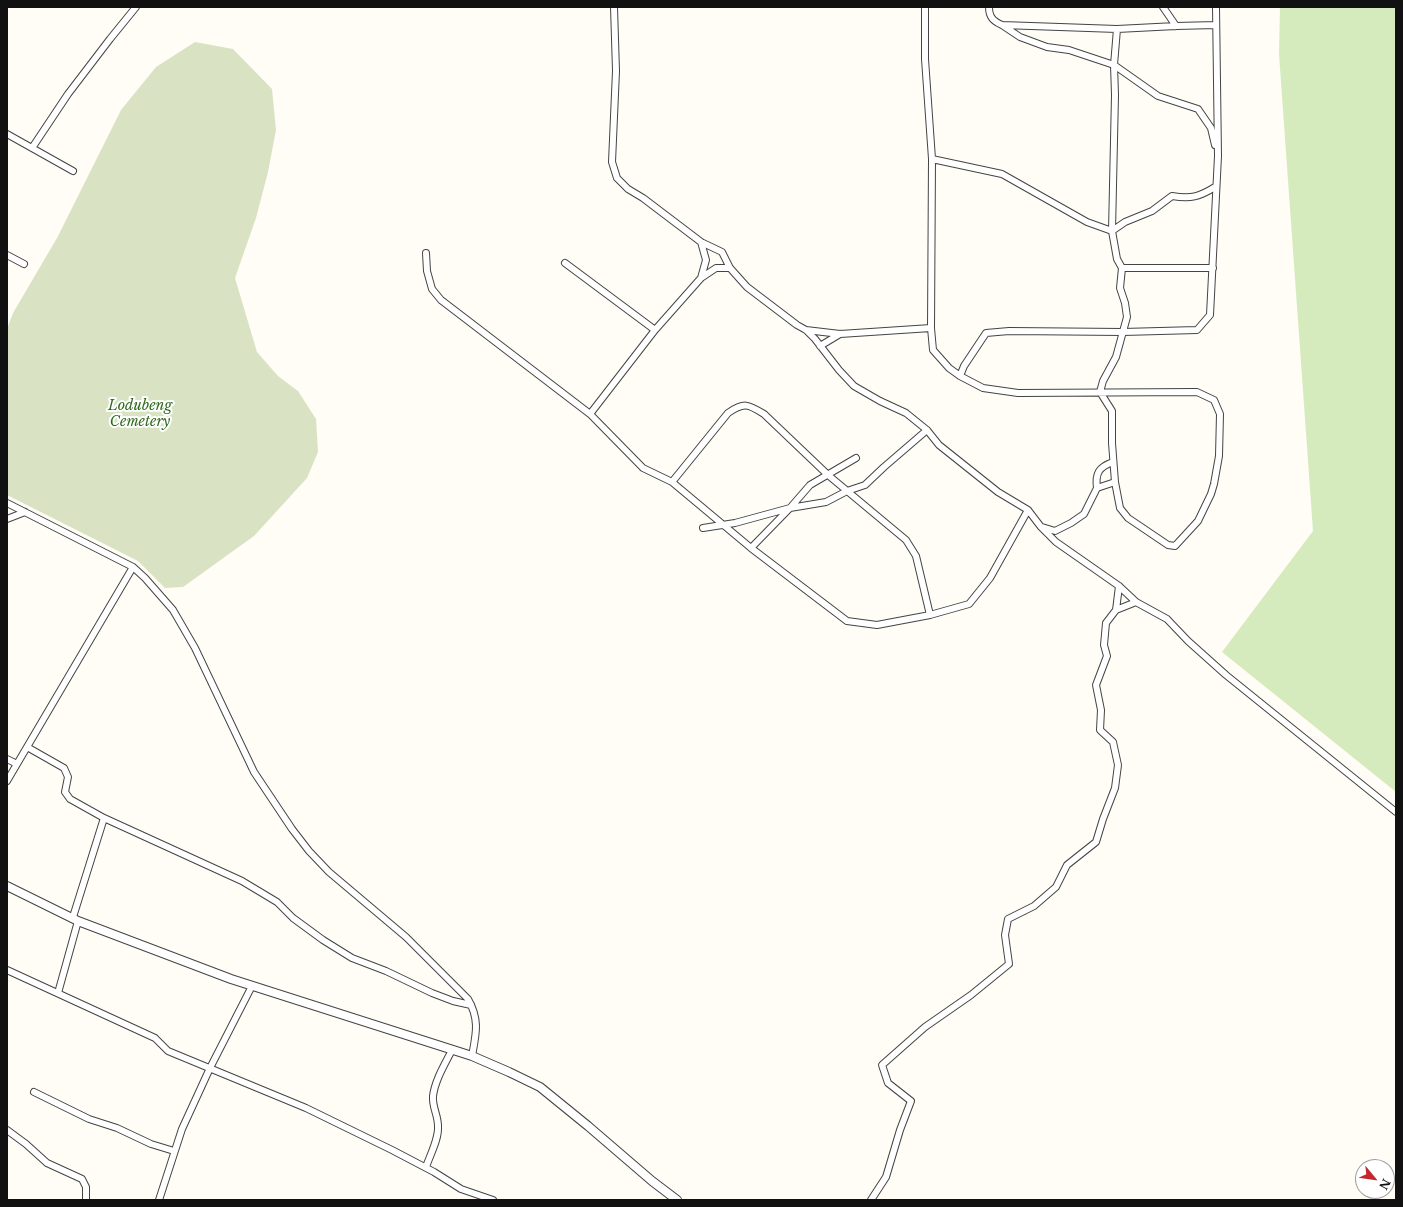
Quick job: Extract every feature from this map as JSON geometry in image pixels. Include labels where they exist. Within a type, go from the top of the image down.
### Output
[{"type":"street","points":[[32,148],[68,94],[136,7]]},
{"type":"street","points":[[614,7],[616,71],[612,162],[617,178],[628,189],[643,198],[701,242],[722,252],[730,268],[747,286],[797,325],[806,330],[838,370],[854,386],[880,401],[906,413],[927,430],[939,445],[998,492],[1028,510],[1041,527],[1056,542],[1120,586],[1136,602],[1167,619],[1188,641],[1226,675],[1396,812]]},
{"type":"street","points":[[925,7],[925,59],[932,159],[933,350],[949,368],[960,376],[983,388],[1018,393],[1100,392],[1198,392],[1214,400],[1220,414],[1219,456],[1214,484],[1211,494],[1198,521],[1175,546],[1168,545],[1128,518],[1120,508],[1114,482],[1112,411],[1100,392],[1103,381],[1116,357],[1118,345],[1127,317],[1125,303],[1120,288],[1122,268],[1117,259],[1112,231],[1115,95],[1114,65],[1117,29]]},
{"type":"street","points":[[989,7],[989,14],[992,20],[1020,37],[1047,47],[1070,50],[1114,65],[1158,96],[1198,110],[1211,128],[1218,156]]},
{"type":"street","points":[[1163,7],[1176,26]]},
{"type":"street","points":[[960,376],[964,366],[986,333],[1197,330],[1210,315],[1215,187],[1218,156],[1216,7]]},
{"type":"street","points":[[1002,25],[1117,29],[1216,25]]},
{"type":"street","points":[[7,134],[73,171]]},
{"type":"street","points":[[932,159],[1002,174],[1087,222],[1112,231]]},
{"type":"street","points":[[1112,231],[1126,222],[1152,211],[1172,196],[1184,198],[1200,196],[1215,187]]},
{"type":"street","points":[[701,242],[706,260],[701,278]]},
{"type":"street","points":[[426,253],[432,289],[441,300],[590,414],[643,468],[672,482],[751,548],[847,621],[877,625],[930,615],[969,604],[990,578],[1028,510]]},
{"type":"street","points":[[7,255],[24,264]]},
{"type":"street","points":[[565,263],[655,330]]},
{"type":"street","points":[[590,414],[655,330],[701,278],[716,268],[730,268]]},
{"type":"street","points":[[1122,268],[1213,268]]},
{"type":"street","points":[[806,330],[840,334],[932,328]]},
{"type":"street","points":[[820,346],[840,334]]},
{"type":"street","points":[[672,482],[722,419],[738,406],[748,405],[764,414],[828,475],[906,540],[916,556],[930,615]]},
{"type":"street","points":[[703,528],[735,523],[790,508],[826,502],[847,491],[865,485],[927,430]]},
{"type":"street","points":[[751,548],[810,485],[856,458]]},
{"type":"street","points":[[1041,527],[1055,531],[1071,524],[1084,514],[1097,488],[1096,478],[1099,471],[1103,466],[1113,462]]},
{"type":"street","points":[[1097,488],[1114,482]]},
{"type":"street","points":[[7,503],[133,567],[145,578],[173,610],[195,648],[254,772],[292,830],[329,872],[406,937],[463,993],[476,1016],[477,1025],[472,1056]]},
{"type":"street","points":[[7,519],[25,512]]},
{"type":"street","points":[[1055,531],[1056,542]]},
{"type":"street","points":[[7,781],[28,748],[133,567]]},
{"type":"street","points":[[871,1200],[886,1177],[900,1130],[911,1101],[888,1083],[882,1065],[925,1027],[971,995],[1009,964],[1005,935],[1008,919],[1034,906],[1056,887],[1067,865],[1096,842],[1115,788],[1118,765],[1113,742],[1100,730],[1101,710],[1096,685],[1107,656],[1104,645],[1106,624],[1116,610],[1120,586]]},
{"type":"street","points":[[1116,610],[1136,602]]},
{"type":"street","points":[[28,748],[64,768],[68,777],[65,787],[70,799],[104,818],[242,881],[277,902],[293,918],[352,958],[386,971],[446,999],[471,1005]]},
{"type":"street","points":[[7,759],[17,764]]},
{"type":"street","points":[[58,993],[76,919],[104,818]]},
{"type":"street","points":[[7,886],[76,919],[252,986],[472,1056],[509,1072],[540,1087],[652,1181],[677,1200]]},
{"type":"street","points":[[7,970],[155,1038],[168,1051],[306,1108],[426,1167],[461,1189],[493,1200]]},
{"type":"street","points":[[159,1200],[182,1129],[210,1068],[252,986]]},
{"type":"street","points":[[426,1167],[438,1133],[438,1125],[433,1105],[434,1093],[452,1050]]},
{"type":"street","points":[[34,1092],[89,1119],[117,1128],[151,1144],[174,1151]]},
{"type":"street","points":[[7,1130],[26,1144],[47,1163],[82,1179],[86,1187],[86,1200]]},
{"type":"green space","points":[[1280,7],[1396,7],[1396,792],[1222,652],[1313,531],[1279,54]]},
{"type":"green space","name":"Lodubeng Cemetery","points":[[195,42],[233,49],[272,89],[276,130],[268,172],[256,218],[235,278],[257,352],[278,376],[298,391],[316,419],[318,452],[307,478],[254,536],[183,587],[165,588],[138,561],[7,495],[7,329],[13,313],[57,238],[121,110],[156,67]]}]
